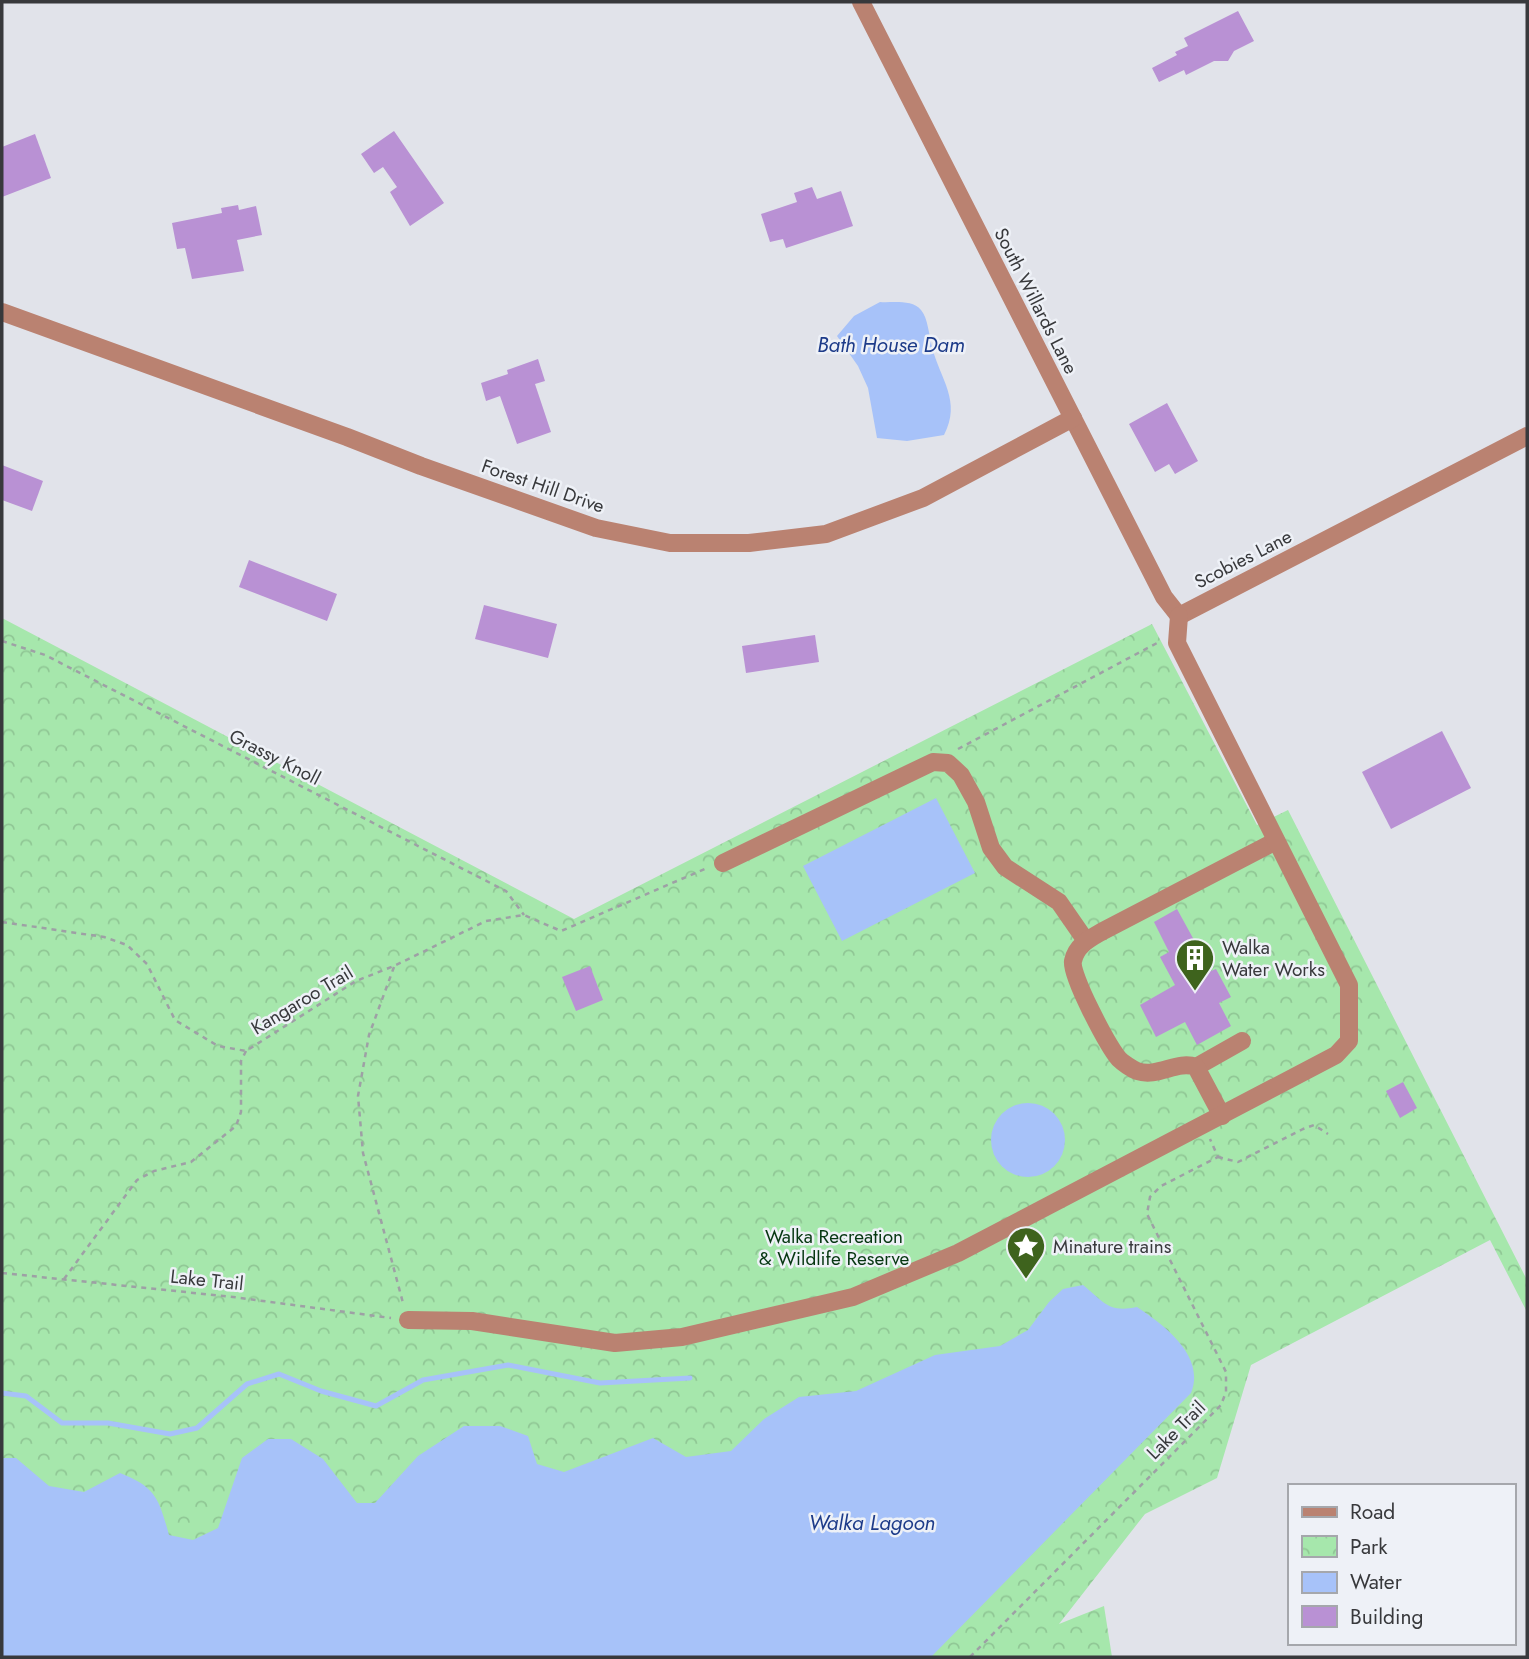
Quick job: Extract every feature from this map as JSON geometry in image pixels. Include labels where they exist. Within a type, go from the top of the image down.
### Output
[{"type":"street","name":"South Willards Lane","points":[[860,2],[1177,624]]},
{"type":"street","name":"Forest Hill Drive","points":[[2,312],[596,528],[670,543],[749,543],[826,534],[923,498],[1073,418]]},
{"type":"street","name":"Scobies Lane","points":[[1177,624],[1527,436]]},
{"type":"street","points":[[408,1320],[472,1321],[615,1343],[682,1337],[853,1297],[958,1253],[1336,1055],[1349,1041],[1349,985],[1177,643],[1177,624]]},
{"type":"street","points":[[723,863],[933,762],[948,763],[961,775],[976,802],[991,848],[1005,867],[1059,902],[1086,941]]},
{"type":"street","points":[[1222,1116],[1196,1067],[1187,1063],[1161,1072],[1138,1071],[1121,1061],[1111,1048],[1075,978],[1072,962],[1078,949],[1086,941],[1276,841]]},
{"type":"street","points":[[1196,1067],[1242,1041]]},
{"type":"path","points":[[948,763],[959,748],[1177,624]]},
{"type":"path","name":"Grassy Knoll","points":[[2,641],[45,655],[506,891],[524,915]]},
{"type":"path","points":[[524,915],[561,931],[723,863]]},
{"type":"path","name":"Kangaroo Trail","points":[[2,922],[104,937],[127,945],[147,964],[176,1020],[218,1046],[246,1051],[356,981],[394,966],[486,921],[524,915]]},
{"type":"path","points":[[394,966],[369,1035],[358,1096],[363,1153],[408,1320]]},
{"type":"path","points":[[64,1279],[137,1180],[154,1171],[191,1162],[236,1126],[241,1112],[241,1061],[246,1051]]},
{"type":"path","points":[[1204,1126],[1218,1157],[1238,1162],[1314,1125],[1328,1134]]},
{"type":"path","name":"Lake Trail","points":[[970,1657],[1221,1405],[1226,1392],[1226,1373],[1147,1214],[1150,1197],[1161,1186],[1218,1157]]},
{"type":"path","name":"Lake Trail","points":[[2,1273],[233,1297],[408,1320]]},
{"type":"green space","name":"Walka Recreation & Wildlife Reserve","points":[[2,618],[574,919],[1152,624],[1257,825],[1288,810],[1527,1280],[1527,1312],[1490,1240],[1251,1365],[1217,1478],[1145,1514],[1059,1624],[1104,1606],[1112,1657],[2,1657]]},
{"type":"water","name":"Bath House Dam","points":[[880,302],[912,304],[923,313],[950,401],[949,423],[944,435],[907,441],[877,438],[868,388],[858,366],[837,336],[854,316]]},
{"type":"water","points":[[936,798],[975,873],[842,941],[803,866]]},
{"type":"water","points":[[1021,1103],[1035,1103],[1049,1109],[1059,1119],[1065,1140],[1059,1161],[1049,1171],[1035,1177],[1021,1177],[1007,1171],[997,1161],[991,1147],[991,1133],[997,1119],[1007,1109]]},
{"type":"water","name":"Walka Lagoon","points":[[1083,1285],[1107,1305],[1119,1308],[1137,1307],[1170,1332],[1188,1354],[1193,1366],[1191,1393],[931,1657],[2,1657],[2,1458],[16,1458],[49,1486],[84,1492],[120,1473],[132,1478],[149,1489],[159,1503],[169,1535],[193,1540],[218,1528],[242,1458],[268,1439],[291,1439],[323,1459],[357,1503],[375,1503],[418,1456],[464,1426],[500,1426],[528,1436],[537,1464],[564,1472],[653,1438],[686,1457],[731,1451],[764,1419],[799,1397],[856,1391],[935,1355],[1000,1346],[1028,1330],[1049,1302],[1063,1289]]},
{"type":"building","points":[[1238,11],[1254,41],[1234,51],[1228,61],[1214,61],[1186,75],[1184,70],[1159,82],[1152,68],[1188,46],[1184,38]]},
{"type":"building","points":[[394,131],[444,203],[410,226],[390,192],[397,187],[383,167],[374,173],[361,154]]},
{"type":"building","points":[[35,134],[51,178],[2,197],[2,147]]},
{"type":"building","points":[[812,187],[817,199],[841,191],[853,226],[786,248],[783,239],[770,242],[761,214],[797,202],[794,193]]},
{"type":"building","points":[[238,205],[239,210],[256,206],[262,235],[237,240],[244,271],[192,279],[185,248],[177,249],[172,223],[222,213],[221,208]]},
{"type":"building","points":[[538,359],[545,381],[535,384],[551,432],[517,444],[500,396],[486,401],[481,383],[508,374],[507,370]]},
{"type":"building","points":[[1167,403],[1198,461],[1175,474],[1169,464],[1155,472],[1129,424]]},
{"type":"building","points":[[2,465],[43,481],[32,511],[2,500]]},
{"type":"building","points":[[249,560],[337,594],[327,621],[239,587]]},
{"type":"building","points":[[484,605],[557,624],[548,658],[475,639]]},
{"type":"building","points":[[815,635],[819,662],[746,673],[742,646]]},
{"type":"building","points":[[1442,731],[1471,788],[1391,829],[1362,772]]},
{"type":"building","name":"Walka Water Works","points":[[1177,909],[1211,971],[1216,969],[1231,997],[1219,1003],[1231,1026],[1197,1045],[1185,1022],[1156,1037],[1140,1005],[1175,985],[1160,957],[1169,952],[1154,922]]},
{"type":"building","points":[[590,966],[603,1000],[576,1011],[562,977]]},
{"type":"building","points":[[1403,1082],[1417,1108],[1400,1118],[1386,1091]]},
{"type":"waterway","points":[[2,1393],[26,1396],[62,1423],[108,1423],[170,1434],[197,1428],[247,1384],[279,1374],[321,1391],[376,1406],[423,1380],[508,1365],[600,1383],[690,1378]]},
{"type":"place","name":"Walka Water Works","points":[[1195,992]]},
{"type":"place","name":"Minature trains","points":[[1026,1280]]}]
